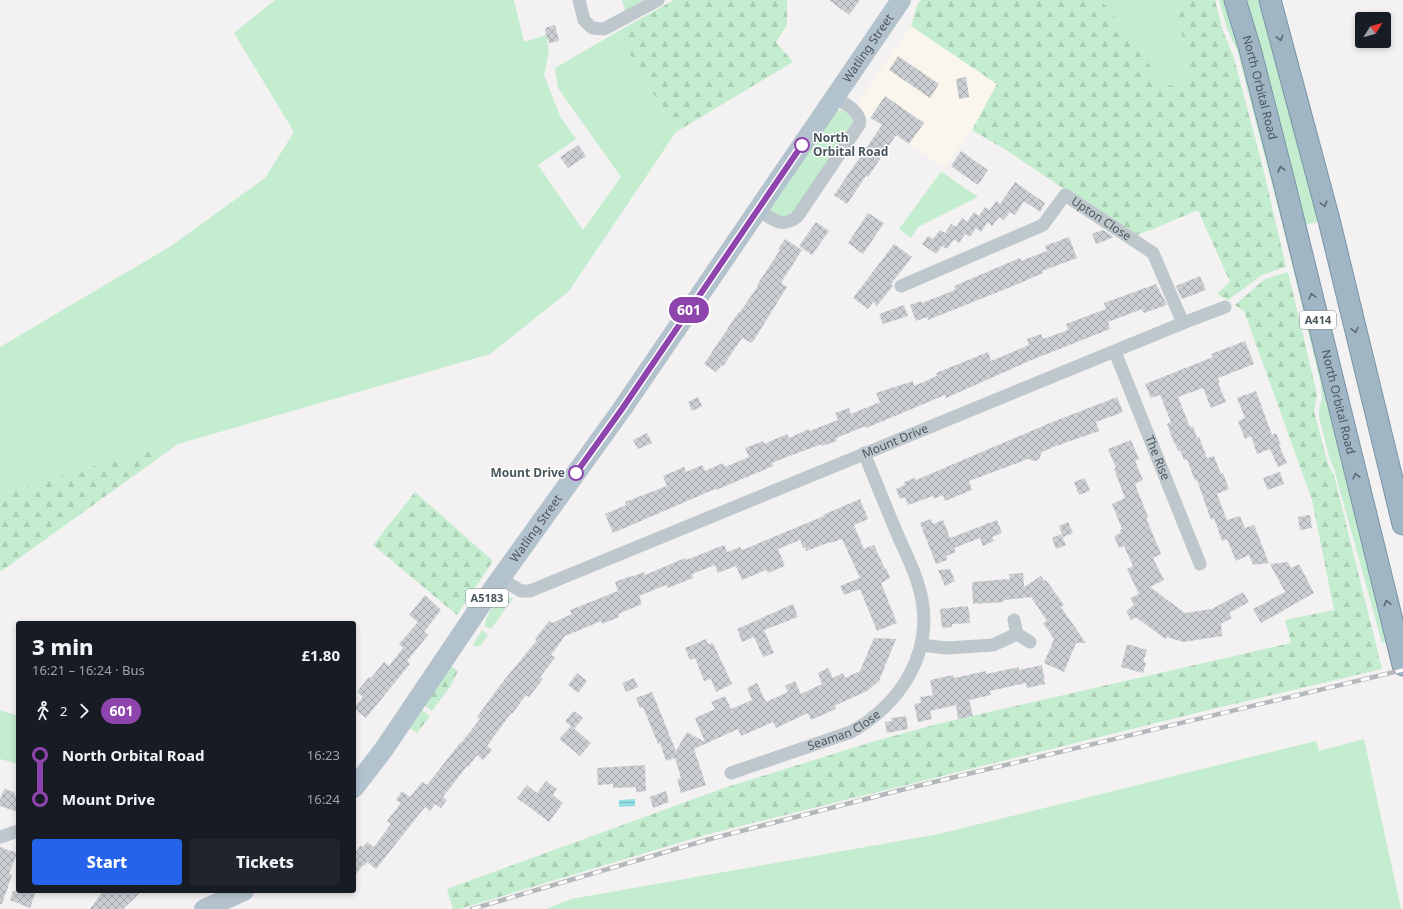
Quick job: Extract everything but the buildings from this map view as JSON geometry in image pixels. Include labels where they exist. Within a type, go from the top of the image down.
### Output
[{"type":"highway","name":"North Orbital Road","points":[[1235,0],[1250,50],[1286,186],[1403,665]]},
{"type":"highway","name":"A414","points":[[1270,0],[1329,220],[1403,524]]},
{"type":"main road","name":"Watling Street","points":[[356,785],[384,749],[479,608],[622,409],[900,0]]},
{"type":"main road","points":[[204,909],[240,893]]},
{"type":"street","points":[[579,0],[584,20],[592,28],[604,29],[658,0]]},
{"type":"street","points":[[758,210],[782,224],[789,223],[796,217],[835,160],[860,121],[854,110],[835,97]]},
{"type":"street","name":"Upton Close","points":[[901,286],[1043,224],[1066,195],[1153,253],[1183,323]]},
{"type":"street","name":"Mount Drive","points":[[501,578],[521,591],[530,591],[864,453],[1225,307]]},
{"type":"street","name":"The Rise","points":[[1115,352],[1200,564]]},
{"type":"street","name":"Seaman Close","points":[[730,773],[851,732],[868,723],[883,709],[905,684],[913,669],[921,645],[924,625],[922,600],[916,578],[864,453]]},
{"type":"street","points":[[1014,620],[1017,634],[1030,642]]},
{"type":"street","points":[[921,645],[947,648],[993,645],[1017,634]]},
{"type":"street","points":[[0,837],[16,832]]},
{"type":"shaded area","points":[[911,26],[997,84],[972,130],[944,167],[854,108]]},
{"type":"green space","points":[[275,0],[514,0],[524,42],[546,35],[549,51],[544,75],[560,116],[576,139],[538,165],[583,230],[621,177],[558,88],[555,68],[617,32],[676,132],[569,291],[490,354],[178,444],[98,465],[0,495],[0,347],[171,246],[265,178],[294,132],[234,33]]},
{"type":"green space","points":[[622,0],[644,0],[625,11]]},
{"type":"green space","points":[[674,0],[789,0],[787,1],[787,25],[776,42],[793,62],[676,132],[617,32]]},
{"type":"green space","points":[[921,0],[1101,0],[1130,35],[1161,82],[1173,86],[1184,80],[1187,62],[1175,0],[1215,0],[1223,31],[1234,58],[1263,168],[1286,267],[1262,275],[1228,300],[1217,294],[1230,282],[1198,210],[1134,236],[1003,148],[972,130],[997,84],[911,26],[917,5]]},
{"type":"green space","points":[[1101,0],[1175,0],[1187,62],[1184,80],[1173,86],[1161,82],[1130,35]]},
{"type":"green space","points":[[1219,0],[1228,0],[1389,642],[1382,643],[1334,469],[1330,460],[1319,417],[1322,398],[1320,381],[1284,231],[1237,50],[1227,29]]},
{"type":"green space","points":[[1244,0],[1263,0],[1322,221],[1303,225]]},
{"type":"green space","points":[[842,110],[851,117],[853,124],[832,155],[812,143],[837,111]]},
{"type":"green space","points":[[811,145],[830,158],[794,212],[783,219],[771,212],[770,205]]},
{"type":"green space","points":[[942,172],[978,197],[918,227],[911,238],[899,229]]},
{"type":"green space","points":[[1288,272],[1317,394],[1314,411],[1328,464],[1334,475],[1382,669],[1196,713],[705,835],[459,909],[453,909],[447,889],[724,788],[872,742],[937,724],[1291,643],[1285,620],[1334,610],[1312,500],[1244,311],[1235,305],[1265,279]]},
{"type":"green space","points":[[178,444],[0,572],[0,495],[98,465]]},
{"type":"green space","points":[[415,492],[493,561],[457,615],[373,545]]},
{"type":"green space","points":[[507,597],[513,598],[491,629],[485,626],[487,616],[495,603],[499,599]]},
{"type":"green space","points":[[482,630],[488,635],[480,646],[473,645]]},
{"type":"green space","points":[[448,664],[458,671],[450,687],[432,711],[421,703]]},
{"type":"green space","points":[[418,707],[430,716],[417,733],[405,725]]},
{"type":"green space","points":[[0,710],[16,715],[16,763],[0,759]]},
{"type":"green space","points":[[1364,739],[1401,909],[546,909],[571,899],[939,834],[1316,741],[1319,751]]},
{"type":"water","points":[[635,799],[635,806],[619,807],[619,800]]},
{"type":"railway","points":[[472,909],[710,839],[909,788],[1403,670]]},
{"type":"bus line","name":"601","points":[[576,473],[622,409],[802,145]]},
{"type":"place","name":"North Orbital Road","points":[[802,145]]},
{"type":"place","name":"Mount Drive","points":[[576,473]]}]
